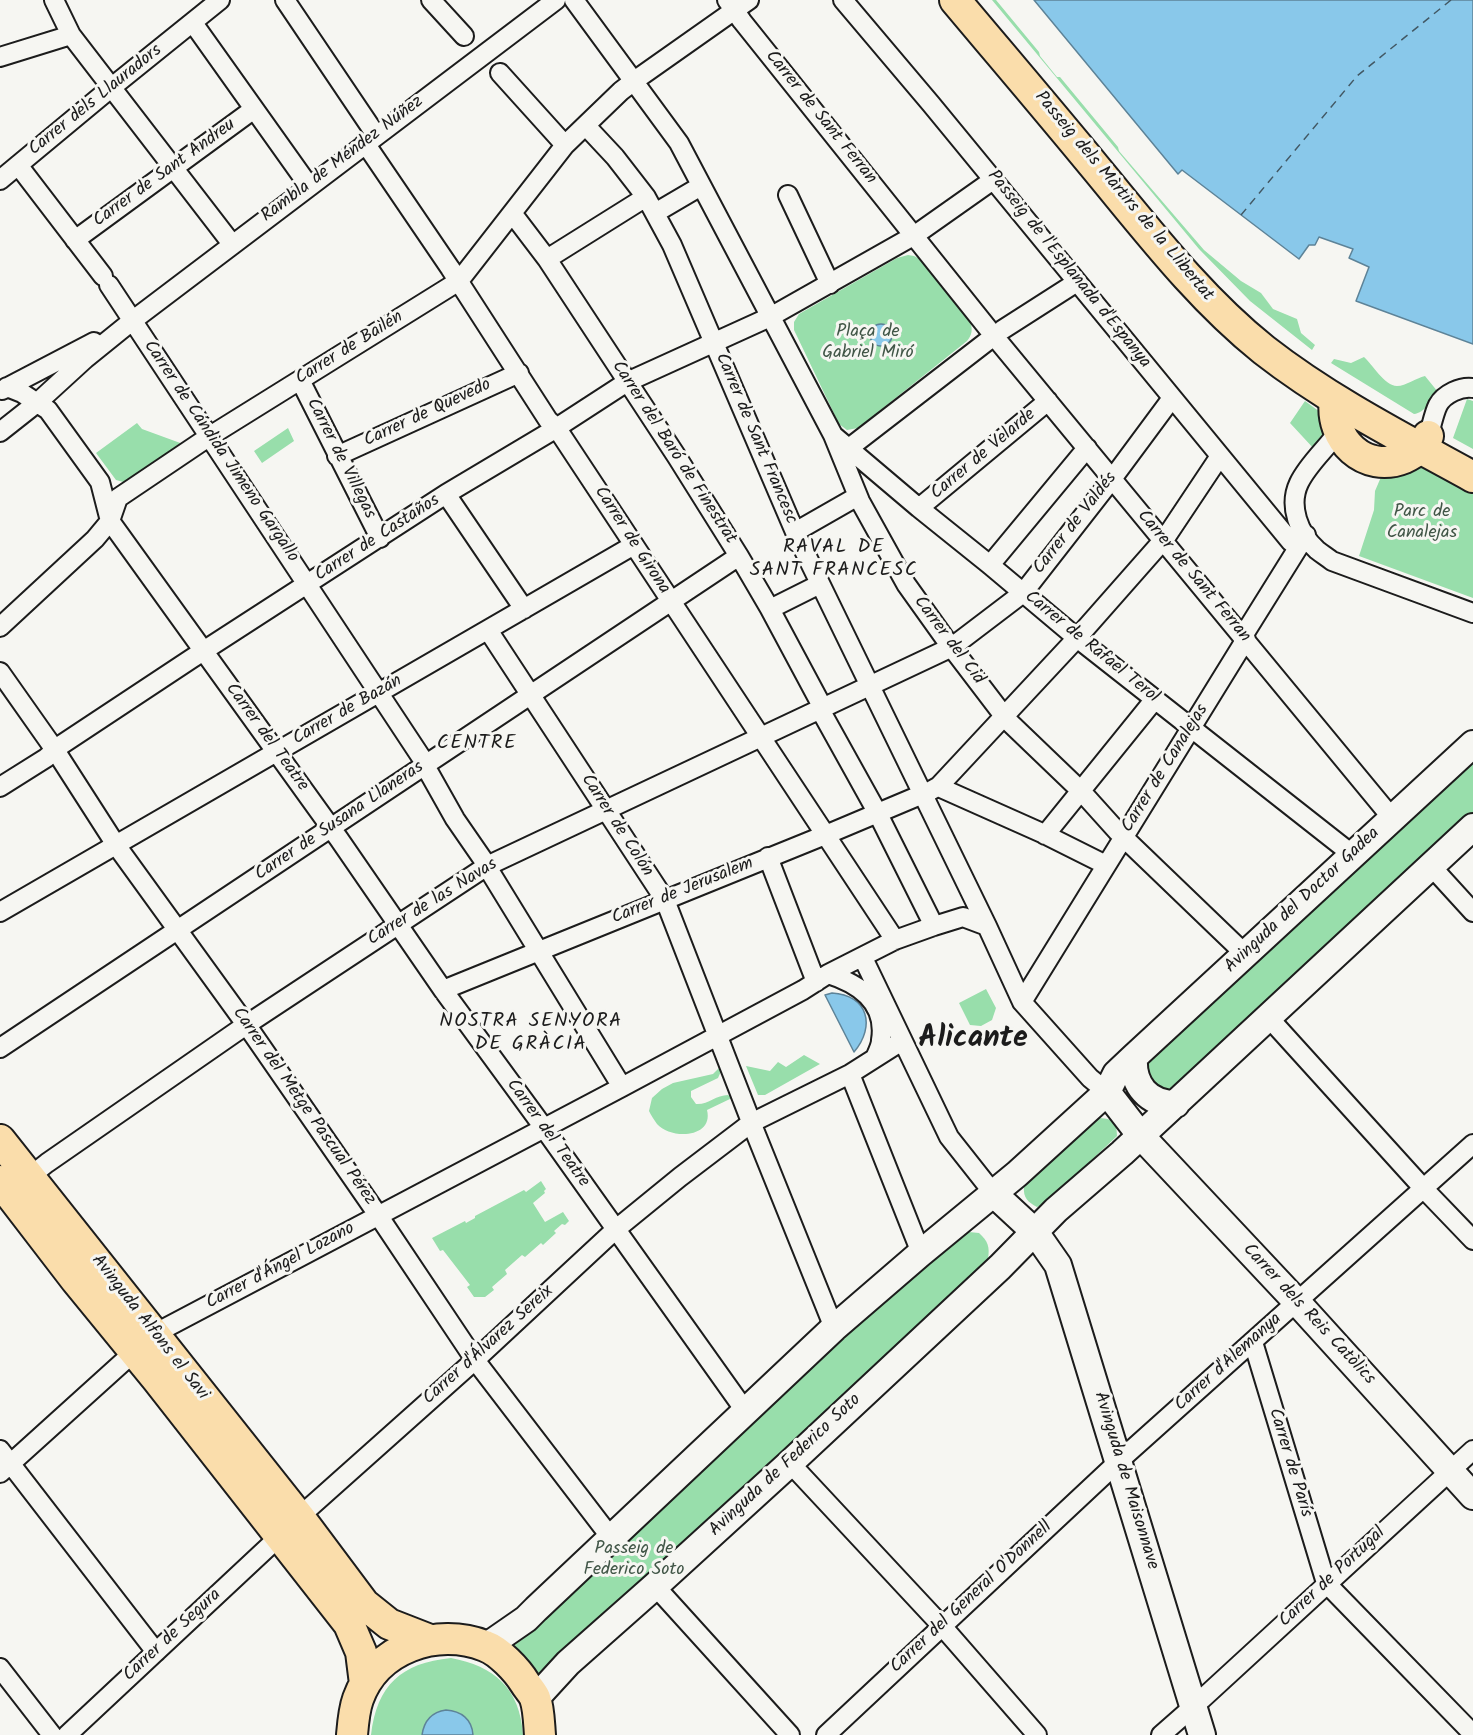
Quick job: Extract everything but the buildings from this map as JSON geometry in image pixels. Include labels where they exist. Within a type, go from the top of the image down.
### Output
[{"type":"main road","name":"Passeig dels Màrtirs de la Llibertat","points":[[955,0],[1142,225],[1206,298],[1264,350],[1305,380],[1335,387]]},
{"type":"main road","name":"Passeig dels Màrtirs de la Llibertat","points":[[980,0],[1187,250],[1213,278],[1335,387]]},
{"type":"main road","points":[[1425,441],[1408,456],[1386,463],[1376,462],[1354,451],[1338,432],[1335,422],[1333,410],[1335,387],[1425,441],[1473,477]]},
{"type":"main road","points":[[1425,441],[1473,460]]},
{"type":"main road","name":"Avinguda Alfons el Savi","points":[[0,1140],[10,1187],[145,1343],[290,1527],[364,1604],[389,1624],[430,1640]]},
{"type":"main road","name":"Avinguda Alfons el Savi","points":[[145,1343],[256,1506],[290,1527],[349,1624],[361,1652],[365,1684]]},
{"type":"main road","points":[[352,1735],[358,1699],[365,1684],[383,1662],[410,1646],[430,1640],[456,1639],[487,1646],[516,1669],[535,1699],[540,1735]]},
{"type":"street","points":[[54,0],[71,35],[232,244]]},
{"type":"street","name":"Carrer dels Llauradors","points":[[0,180],[220,0]]},
{"type":"street","name":"Carrer de Girona","points":[[285,0],[548,420],[556,427],[895,940]]},
{"type":"street","points":[[431,0],[464,36]]},
{"type":"street","name":"Rambla de Méndez Núñez","points":[[0,432],[38,402],[85,359],[232,244],[556,0]]},
{"type":"street","points":[[574,0],[679,143],[833,435]]},
{"type":"street","name":"Passeig de l'Esplanada d'Espanya","points":[[843,0],[1220,456],[1298,539],[1332,561],[1473,613]]},
{"type":"street","name":"Carrer de Bailén","points":[[0,627],[95,539],[110,521],[118,498],[210,436],[459,281],[565,145],[634,81],[737,3]]},
{"type":"street","name":"Carrer de Sant Ferran","points":[[737,3],[742,21],[915,235]]},
{"type":"street","points":[[193,23],[309,186]]},
{"type":"street","points":[[0,57],[71,35]]},
{"type":"street","points":[[500,73],[565,145]]},
{"type":"street","name":"Carrer de Sant Andreu","points":[[75,240],[254,109]]},
{"type":"street","name":"Carrer de Sant Francesc","points":[[586,126],[615,157],[650,205],[672,245],[795,532],[1022,1002],[1090,1078],[1107,1092]]},
{"type":"street","name":"Carrer de Cándida Jimeno Gargallo","points":[[18,165],[106,280],[308,584],[425,764],[455,819],[488,868],[622,1088]]},
{"type":"street","points":[[770,317],[915,235],[993,180]]},
{"type":"street","points":[[547,259],[650,205],[701,186]]},
{"type":"street","points":[[788,195],[830,284]]},
{"type":"street","name":"Carrer del Baró de Finestrat","points":[[512,213],[547,259],[739,556],[770,609],[822,708],[822,713],[877,812],[934,926]]},
{"type":"street","points":[[915,235],[998,333]]},
{"type":"street","points":[[849,448],[998,333],[1077,282]]},
{"type":"street","name":"Carrer de Castaños","points":[[0,786],[446,494],[627,382],[770,317]]},
{"type":"street","name":"Rambla de Méndez Núñez","points":[[4,389],[132,322]]},
{"type":"street","name":"Carrer de Sant Ferran","points":[[998,333],[1048,401],[1392,818]]},
{"type":"street","name":"Carrer de Quevedo","points":[[337,456],[519,373]]},
{"type":"street","name":"Carrer de Villegas","points":[[300,380],[380,538]]},
{"type":"street","points":[[1425,441],[1439,404],[1444,398],[1461,388],[1473,388]]},
{"type":"street","points":[[4,389],[22,393],[48,410],[100,482],[110,521]]},
{"type":"street","name":"Carrer de Valdés","points":[[870,686],[952,647],[1023,593],[1172,398]]},
{"type":"street","name":"Carrer de Velarde","points":[[919,508],[1048,401]]},
{"type":"street","points":[[1298,539],[1298,524],[1294,511],[1299,484],[1338,432]]},
{"type":"street","name":"Carrer de Rafael Terol","points":[[833,435],[1077,638],[1353,855]]},
{"type":"street","name":"Carrer del Cid","points":[[833,435],[858,496],[906,584],[1005,716],[1124,837],[1245,954]]},
{"type":"street","points":[[990,565],[1087,448]]},
{"type":"street","points":[[1106,865],[939,786],[1077,638],[1163,540],[1220,456]]},
{"type":"street","points":[[446,494],[524,609]]},
{"type":"street","points":[[795,532],[858,496]]},
{"type":"street","name":"Carrer del Teatre","points":[[110,521],[746,1412]]},
{"type":"street","name":"Carrer de Canalejas","points":[[1022,1002],[1246,639],[1243,636],[1298,539]]},
{"type":"street","name":"Carrer de Bazán","points":[[0,912],[634,545]]},
{"type":"street","name":"Carrer de Susana Llaneras","points":[[0,1048],[739,556]]},
{"type":"street","points":[[770,609],[820,584]]},
{"type":"street","name":"Carrer de Colón","points":[[488,630],[665,900],[751,1123]]},
{"type":"street","name":"Carrer del Metge Pascual Pérez","points":[[0,672],[55,750],[116,845],[246,1025],[475,1360],[612,1539]]},
{"type":"street","name":"Carrer de las Navas","points":[[10,1187],[246,1025],[487,866],[870,686]]},
{"type":"street","points":[[1045,835],[1155,699]]},
{"type":"street","name":"Avinguda del Doctor Gadea","points":[[993,1194],[1107,1092],[1116,1074],[1473,744]]},
{"type":"street","name":"Carrer de Jerusalem","points":[[443,990],[825,835],[939,786]]},
{"type":"street","points":[[1141,1136],[1473,828]]},
{"type":"street","points":[[768,857],[822,978],[844,980],[857,986],[878,1009],[881,1041],[875,1058]]},
{"type":"street","points":[[1431,866],[1473,912]]},
{"type":"street","name":"Carrer d'Ángel Lozano","points":[[3,1462],[145,1343],[378,1215],[622,1088],[895,940],[963,917],[987,926]]},
{"type":"street","points":[[487,1646],[526,1618],[834,1328],[993,1194],[948,1137],[863,957]]},
{"type":"street","points":[[1269,1018],[1473,1240]]},
{"type":"street","name":"Carrer d'Álvarez Sereix","points":[[290,1527],[615,1230],[680,1178],[751,1123],[850,1074],[902,1041]]},
{"type":"street","points":[[1134,1057],[1135,1076],[1144,1091],[1154,1100],[1165,1104],[1176,1104]]},
{"type":"street","points":[[850,1074],[921,1253]]},
{"type":"street","name":"Carrer dels Reis Catòlics","points":[[1107,1092],[1141,1136],[1296,1301],[1473,1496]]},
{"type":"street","points":[[751,1123],[834,1328]]},
{"type":"street","name":"Avinguda de Federico Soto","points":[[535,1699],[568,1663],[790,1463],[992,1275],[1056,1210],[1141,1136]]},
{"type":"street","name":"Carrer d'Alemanya","points":[[1119,1461],[1473,1144]]},
{"type":"street","name":"Avinguda de Maisonnave","points":[[993,1194],[1035,1232],[1058,1265],[1202,1735]]},
{"type":"street","name":"Carrer de París","points":[[1253,1342],[1326,1583]]},
{"type":"street","name":"Carrer de Portugal","points":[[1161,1735],[1473,1450]]},
{"type":"street","name":"Carrer del General O'Donnell","points":[[826,1735],[1119,1461]]},
{"type":"street","points":[[3,1462],[156,1652]]},
{"type":"street","points":[[790,1463],[942,1626],[1037,1735]]},
{"type":"street","name":"Carrer de Segura","points":[[66,1735],[290,1527]]},
{"type":"street","points":[[1326,1583],[1473,1734]]},
{"type":"street","points":[[655,1586],[790,1735]]},
{"type":"street","points":[[0,1668],[52,1735]]},
{"type":"green space","points":[[992,0],[996,0],[1057,77],[1060,77],[1119,151],[1204,250],[1241,281],[1261,293],[1273,309],[1297,319],[1301,333],[1315,345],[1312,350],[1250,301],[1199,249]]},
{"type":"green space","name":"Plaça de Gabriel Miró","points":[[908,255],[922,260],[970,322],[971,334],[967,341],[858,428],[847,430],[839,424],[794,330],[794,322],[799,314],[897,258]]},
{"type":"green space","points":[[1364,357],[1383,379],[1392,385],[1404,385],[1425,376],[1438,392],[1425,409],[1414,414],[1331,363],[1334,359],[1351,363]]},
{"type":"green space","points":[[1467,399],[1473,401],[1473,449],[1453,438]]},
{"type":"green space","points":[[1305,401],[1320,412],[1326,434],[1315,450],[1290,423]]},
{"type":"green space","points":[[137,423],[142,429],[183,444],[127,483],[116,480],[96,453]]},
{"type":"green space","points":[[288,428],[294,441],[262,463],[254,451]]},
{"type":"green space","name":"Parc de Canalejas","points":[[1414,462],[1473,486],[1473,598],[1359,556],[1374,510],[1375,491],[1384,470]]},
{"type":"green space","points":[[1473,757],[1473,815],[1170,1096],[1160,1098],[1141,1064]]},
{"type":"green space","points":[[986,989],[996,1008],[992,1020],[981,1026],[970,1025],[959,1003]]},
{"type":"green space","points":[[804,1055],[820,1064],[765,1095],[758,1095],[746,1066],[770,1071],[778,1062],[786,1067]]},
{"type":"green space","points":[[721,1066],[718,1078],[691,1091],[691,1097],[696,1104],[724,1095],[732,1098],[707,1110],[704,1126],[690,1134],[681,1134],[663,1129],[657,1124],[649,1111],[652,1098],[673,1083],[713,1074]]},
{"type":"green space","points":[[1097,1118],[1113,1121],[1117,1136],[1045,1204],[1037,1207],[1031,1203],[1025,1197],[1024,1187]]},
{"type":"green space","points":[[541,1181],[546,1189],[545,1193],[533,1203],[545,1222],[563,1212],[569,1221],[554,1231],[556,1233],[543,1245],[541,1243],[525,1257],[522,1255],[505,1270],[507,1274],[492,1287],[494,1290],[485,1297],[474,1297],[467,1287],[470,1285],[443,1250],[440,1251],[432,1238],[465,1221],[466,1223],[524,1190],[526,1192]]},
{"type":"green space","name":"Passeig de Federico Soto","points":[[979,1233],[988,1244],[988,1259],[543,1675],[533,1675],[514,1652],[515,1643],[626,1537],[958,1234]]},
{"type":"green space","points":[[451,1658],[480,1667],[492,1673],[502,1682],[517,1704],[523,1735],[371,1735],[379,1703],[394,1680],[405,1671],[418,1665]]},
{"type":"water","points":[[1034,0],[1473,0],[1473,344],[1356,301],[1369,267],[1349,258],[1353,249],[1319,237],[1315,245],[1309,245],[1299,259],[1182,170],[1178,174]]},
{"type":"water","points":[[881,324],[889,327],[892,335],[889,343],[881,346],[873,343],[870,335],[873,327]]},
{"type":"water","points":[[832,993],[854,999],[865,1014],[865,1032],[854,1052],[825,995]]},
{"type":"water","points":[[446,1710],[465,1717],[473,1735],[422,1735],[430,1718]]},
{"type":"ferry route","points":[[1241,215],[1357,76],[1451,0]]},
{"type":"district","name":"RAVAL DE SANT FRANCESC","points":[[834,560]]},
{"type":"district","name":"CENTRE","points":[[477,745]]},
{"type":"district","name":"NOSTRA SENYORA DE GRÀCIA","points":[[531,1034]]},
{"type":"district","name":"Alicante","points":[[973,1041]]}]
